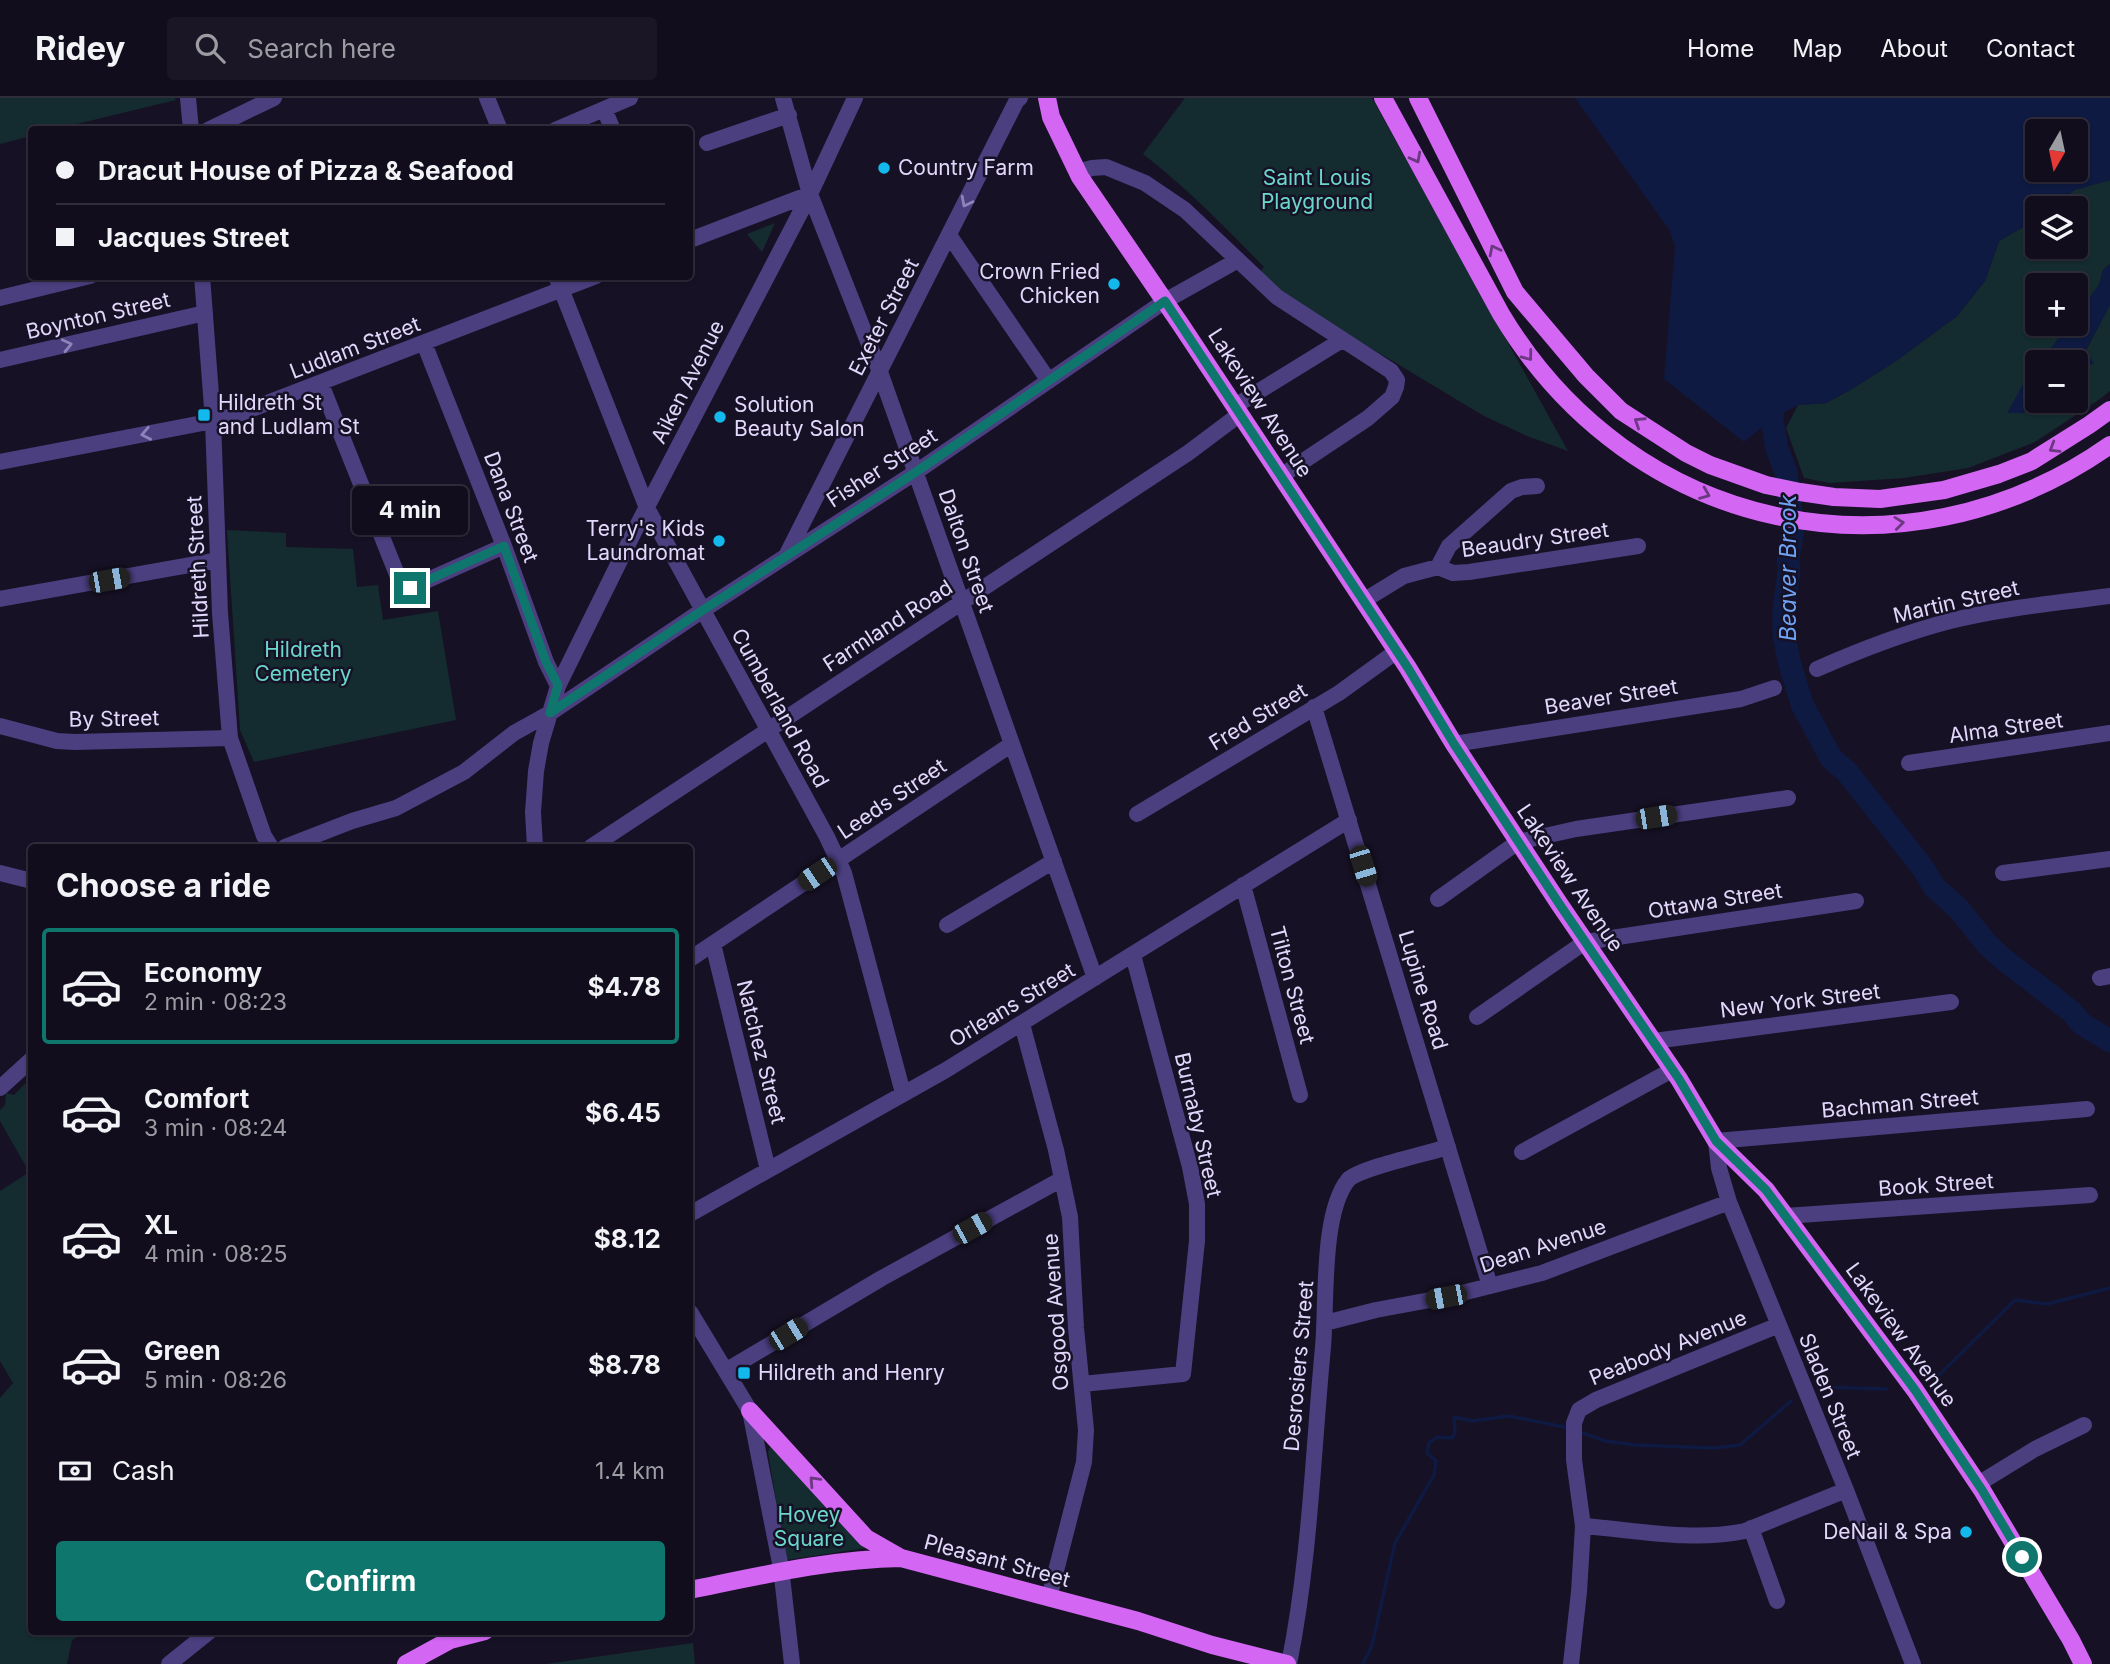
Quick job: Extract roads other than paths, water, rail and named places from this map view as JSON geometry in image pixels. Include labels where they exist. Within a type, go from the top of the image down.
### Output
[{"type":"main road","name":"Lakeview Avenue","points":[[1047,98],[1051,117],[1078,172],[1238,410],[1518,842],[1654,1041],[1716,1141],[1766,1190],[1915,1390],[1978,1484],[2083,1664]]},
{"type":"main road","points":[[1383,98],[1501,314],[1542,375],[1576,410],[1625,451],[1702,493],[1768,515],[1831,526],[1907,523],[1973,509],[2023,493],[2068,472],[2110,445]]},
{"type":"main road","points":[[1418,98],[1516,292],[1586,376],[1621,411],[1686,453],[1710,465],[1766,485],[1834,497],[1880,499],[1944,490],[1999,474],[2032,461],[2110,410]]},
{"type":"main road","points":[[750,1411],[866,1538],[901,1558]]},
{"type":"main road","name":"Pleasant Street","points":[[693,1589],[863,1559],[901,1558],[1288,1664]]},
{"type":"main road","points":[[406,1664],[450,1640],[469,1635]]},
{"type":"street","points":[[188,98],[191,126]]},
{"type":"street","points":[[216,126],[274,98]]},
{"type":"street","points":[[487,98],[498,126]]},
{"type":"street","points":[[564,126],[630,98]]},
{"type":"street","name":"Dalton Street","points":[[783,98],[810,194],[880,372],[1095,978]]},
{"type":"street","name":"Aiken Avenue","points":[[536,844],[533,812],[536,771],[558,685],[810,194],[855,98]]},
{"type":"street","name":"Exeter Street","points":[[787,555],[1020,98]]},
{"type":"street","points":[[604,109],[611,126]]},
{"type":"street","points":[[707,143],[789,115]]},
{"type":"street","points":[[1078,172],[1107,167],[1142,182],[1185,210],[1277,297],[1391,371],[1397,380],[1392,397],[1368,418],[1281,476]]},
{"type":"street","points":[[693,239],[810,194]]},
{"type":"street","points":[[949,235],[1049,381]]},
{"type":"street","name":"Fisher Street","points":[[550,713],[916,472],[1165,301],[1238,260]]},
{"type":"street","points":[[0,298],[74,280]]},
{"type":"street","name":"Hildreth Street","points":[[205,280],[205,313],[214,421],[218,560],[230,738],[269,844]]},
{"type":"street","name":"Cumberland Road","points":[[559,283],[647,508],[827,837],[844,873],[904,1093]]},
{"type":"street","name":"Ludlam Street","points":[[0,462],[214,421],[251,410],[424,343],[559,283]]},
{"type":"street","name":"Boynton Street","points":[[0,360],[205,313]]},
{"type":"street","name":"Farmland Road","points":[[596,844],[1188,453],[1238,410],[1342,340]]},
{"type":"street","name":"Dana Street","points":[[424,343],[504,546],[546,662],[558,685]]},
{"type":"street","points":[[321,384],[402,587],[410,588],[504,546]]},
{"type":"street","points":[[1363,601],[1404,576],[1438,567],[1449,546],[1511,491],[1537,486]]},
{"type":"street","name":"Beaudry Street","points":[[1438,567],[1453,573],[1469,572],[1638,546]]},
{"type":"street","points":[[0,599],[218,560]]},
{"type":"street","name":"Martin Street","points":[[1817,669],[1889,639],[1952,621],[2110,596]]},
{"type":"street","name":"Fred Street","points":[[1137,814],[1339,693],[1396,651]]},
{"type":"street","name":"Beaver Street","points":[[1454,744],[1741,699],[1774,688]]},
{"type":"street","name":"Lupine Road","points":[[1314,708],[1490,1286]]},
{"type":"street","points":[[292,844],[329,829],[396,808],[464,772],[514,733],[550,713]]},
{"type":"street","name":"By Street","points":[[0,726],[57,741],[75,742],[230,738]]},
{"type":"street","name":"Alma Street","points":[[1909,763],[2110,733]]},
{"type":"street","name":"Leeds Street","points":[[693,957],[1012,744]]},
{"type":"street","points":[[1438,899],[1518,842],[1576,829],[1788,798]]},
{"type":"street","name":"Orleans Street","points":[[693,1212],[1022,1024],[1349,820]]},
{"type":"street","points":[[2003,873],[2110,859]]},
{"type":"street","points":[[947,925],[1054,861]]},
{"type":"street","points":[[0,873],[28,880]]},
{"type":"street","name":"Tilton Street","points":[[1243,885],[1300,1095]]},
{"type":"street","name":"Ottawa Street","points":[[1477,1017],[1586,942],[1856,901]]},
{"type":"street","name":"Natchez Street","points":[[713,944],[768,1170]]},
{"type":"street","name":"Burnaby Street","points":[[1082,1384],[1183,1374],[1197,1241],[1197,1204],[1190,1167],[1133,955]]},
{"type":"street","name":"New York Street","points":[[1654,1041],[1951,1002]]},
{"type":"street","name":"Osgood Avenue","points":[[1022,1024],[1056,1150],[1070,1217],[1082,1384],[1085,1452],[1049,1598]]},
{"type":"street","points":[[0,1088],[28,1063]]},
{"type":"street","points":[[1522,1152],[1672,1070]]},
{"type":"street","name":"Bachman Street","points":[[1716,1141],[2087,1109]]},
{"type":"street","name":"Sladen Street","points":[[1716,1141],[1719,1168],[1728,1202],[1846,1490],[1913,1664]]},
{"type":"street","name":"Desrosiers Street","points":[[1288,1664],[1298,1620],[1303,1580],[1336,1205],[1347,1181],[1354,1174],[1448,1147]]},
{"type":"street","points":[[727,1370],[882,1278],[1062,1179]]},
{"type":"street","name":"Book Street","points":[[1785,1216],[2090,1195]]},
{"type":"street","name":"Dean Avenue","points":[[1325,1323],[1446,1297],[1559,1267],[1728,1202]]},
{"type":"street","points":[[693,1317],[750,1411],[781,1572],[792,1664]]},
{"type":"street","name":"Peabody Avenue","points":[[1571,1664],[1583,1526],[1577,1491],[1573,1429],[1579,1410],[1595,1400],[1779,1325]]},
{"type":"street","points":[[1978,1484],[2035,1449],[2084,1425]]},
{"type":"street","points":[[1583,1526],[1716,1536],[1745,1531],[1846,1490]]},
{"type":"street","points":[[1751,1528],[1777,1601]]},
{"type":"street","points":[[169,1664],[205,1635]]},
{"type":"water","points":[[1575,98],[2110,98],[2110,180],[2074,190],[2067,196],[2025,196],[2025,226],[1999,241],[1985,281],[1957,316],[1896,361],[1852,389],[1826,403],[1798,405],[1772,419],[1744,442],[1664,379],[1675,247],[1670,231]]},
{"type":"water","points":[[2110,264],[2110,305],[2086,350],[2050,350],[2060,336],[2088,336],[2088,300],[2099,285],[2103,270]]},
{"type":"water","points":[[2088,355],[2094,363],[2088,366]]},
{"type":"water","points":[[2025,382],[2025,412],[2007,413]]},
{"type":"waterway","name":"Beaver Brook","points":[[1774,388],[1772,419],[1777,449],[1786,472],[1793,529],[1788,560],[1784,635],[1802,704],[1831,758],[1847,772],[1923,868],[1934,887],[1958,908],[2002,958],[2072,1012],[2082,1024],[2110,1041]]},
{"type":"waterway","points":[[1933,1381],[2015,1300],[2047,1304],[2110,1288]]},
{"type":"waterway","points":[[1820,1387],[1887,1389]]},
{"type":"waterway","points":[[1580,1432],[1605,1441],[1635,1445],[1714,1448],[1740,1445],[1791,1401]]},
{"type":"waterway","points":[[1363,1664],[1372,1645],[1395,1543],[1434,1475],[1436,1461],[1427,1453],[1429,1443],[1437,1437],[1452,1438],[1455,1433],[1454,1417],[1472,1421],[1509,1416],[1569,1428]]},
{"type":"place","name":"Country Farm","points":[[884,168]]},
{"type":"place","name":"Crown Fried Chicken","points":[[1114,284]]},
{"type":"place","name":"Hildreth St and Ludlam St","points":[[204,415]]},
{"type":"place","name":"Solution Beauty Salon","points":[[720,417]]},
{"type":"place","name":"Terry's Kids Laundromat","points":[[719,541]]},
{"type":"place","name":"Hildreth and Henry","points":[[744,1373]]},
{"type":"place","name":"DeNail & Spa","points":[[1966,1532]]},
{"type":"park label","name":"Saint Louis Playground","points":[[1317,190]]},
{"type":"park label","name":"Hildreth Cemetery","points":[[303,662]]},
{"type":"park label","name":"Hovey Square","points":[[809,1527]]}]
